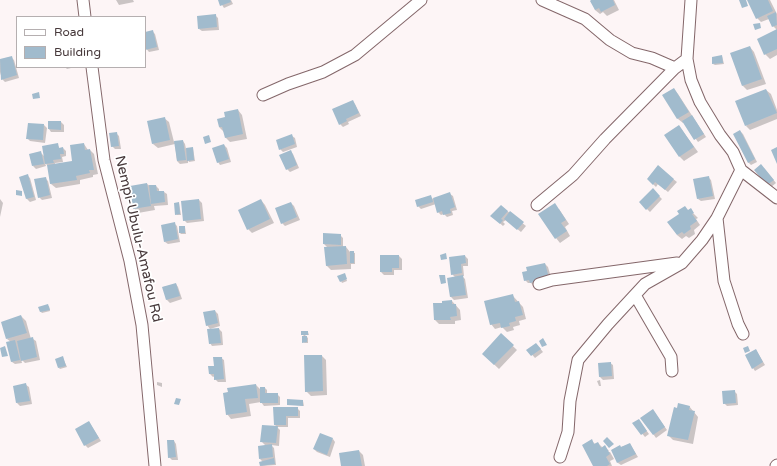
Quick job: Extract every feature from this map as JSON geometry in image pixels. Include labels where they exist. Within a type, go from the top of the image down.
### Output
[{"type":"street","points":[[82,0],[85,16]]},
{"type":"street","points":[[263,95],[288,84],[324,72],[355,55],[421,0]]},
{"type":"street","points":[[542,0],[584,19],[610,40],[632,53],[652,58],[675,68]]},
{"type":"street","points":[[691,0],[687,59],[691,80],[700,102],[720,135],[733,152],[741,170],[777,198]]},
{"type":"street","points":[[537,205],[573,175],[604,139],[675,68],[687,59]]},
{"type":"street","name":"Nempi-Ubulu-Amafou Rd","points":[[92,68],[104,160],[130,261],[142,325],[155,466]]},
{"type":"street","points":[[560,457],[568,432],[570,401],[578,360],[608,324],[645,284],[682,263],[702,240],[717,218],[741,170]]},
{"type":"street","points":[[717,218],[724,281],[738,324],[743,334]]},
{"type":"street","points":[[539,284],[552,280],[682,263]]},
{"type":"street","points":[[634,295],[671,357],[672,371]]},
{"type":"building","points":[[218,0],[230,0],[231,2],[220,6]]},
{"type":"building","points":[[613,0],[615,5],[601,12],[599,8],[595,10],[590,1]]},
{"type":"building","points":[[739,0],[746,0],[748,6],[742,8]]},
{"type":"building","points":[[747,0],[768,0],[773,11],[756,19]]},
{"type":"building","points":[[776,12],[777,25],[772,27],[767,16]]},
{"type":"building","points":[[216,14],[217,27],[198,29],[197,16]]},
{"type":"building","points":[[760,23],[761,28],[755,30],[753,24]]},
{"type":"building","points":[[777,29],[777,49],[764,55],[757,39]]},
{"type":"building","points":[[153,30],[157,47],[146,50],[146,32]]},
{"type":"building","points":[[750,46],[762,79],[742,86],[730,53]]},
{"type":"building","points":[[722,55],[723,63],[712,64],[712,57]]},
{"type":"building","points":[[12,56],[17,75],[1,80],[0,59]]},
{"type":"building","points":[[674,88],[689,112],[677,119],[662,95]]},
{"type":"building","points":[[766,89],[777,113],[745,126],[735,101]]},
{"type":"building","points":[[39,92],[40,98],[33,99],[32,94]]},
{"type":"building","points":[[353,100],[359,113],[346,119],[347,121],[339,125],[332,109]]},
{"type":"building","points":[[238,109],[243,134],[225,138],[222,127],[219,127],[217,119],[225,117],[224,112]]},
{"type":"building","points":[[692,115],[704,134],[694,140],[682,121]]},
{"type":"building","points":[[165,117],[170,140],[152,144],[147,121]]},
{"type":"building","points":[[48,121],[61,121],[61,130],[48,129]]},
{"type":"building","points":[[28,123],[44,124],[43,140],[26,139]]},
{"type":"building","points":[[679,125],[694,147],[679,157],[664,135]]},
{"type":"building","points":[[740,130],[755,159],[748,163],[733,134]]},
{"type":"building","points":[[117,132],[119,146],[111,147],[109,133]]},
{"type":"building","points":[[292,134],[295,144],[279,150],[276,140]]},
{"type":"building","points":[[209,135],[211,142],[205,144],[203,137]]},
{"type":"building","points":[[183,140],[186,160],[177,161],[174,141]]},
{"type":"building","points":[[58,143],[59,148],[63,147],[64,154],[60,154],[61,159],[53,160],[54,163],[45,164],[42,146]]},
{"type":"building","points":[[84,143],[85,150],[90,149],[94,170],[89,170],[90,173],[76,176],[77,180],[50,184],[47,165],[72,161],[70,145]]},
{"type":"building","points":[[224,144],[229,159],[217,163],[212,148]]},
{"type":"building","points":[[193,147],[194,160],[187,161],[186,148]]},
{"type":"building","points":[[777,147],[777,164],[771,150]]},
{"type":"building","points":[[291,150],[297,165],[286,170],[279,155]]},
{"type":"building","points":[[41,151],[44,164],[32,166],[29,154]]},
{"type":"building","points":[[761,164],[774,180],[767,185],[754,170]]},
{"type":"building","points":[[658,165],[674,179],[665,190],[655,182],[653,185],[647,179]]},
{"type":"building","points":[[28,174],[34,197],[26,199],[19,177]]},
{"type":"building","points":[[709,176],[713,196],[697,199],[693,179]]},
{"type":"building","points":[[46,177],[50,195],[38,198],[34,179]]},
{"type":"building","points":[[147,183],[151,206],[133,209],[130,186]]},
{"type":"building","points":[[149,185],[156,185],[157,191],[164,191],[165,202],[151,204]]},
{"type":"building","points":[[653,188],[660,196],[646,210],[639,202]]},
{"type":"building","points":[[16,190],[22,191],[22,196],[16,195]]},
{"type":"building","points":[[450,192],[455,207],[450,209],[451,213],[443,215],[442,211],[437,213],[433,198]]},
{"type":"building","points":[[431,195],[433,202],[417,207],[415,200]]},
{"type":"building","points":[[199,199],[201,219],[183,221],[181,201]]},
{"type":"building","points":[[261,199],[270,219],[247,230],[238,210]]},
{"type":"building","points":[[179,202],[180,214],[175,215],[174,203]]},
{"type":"building","points":[[291,202],[297,217],[281,224],[275,208]]},
{"type":"building","points":[[555,203],[566,220],[561,223],[567,231],[555,239],[538,214]]},
{"type":"building","points":[[501,205],[508,211],[501,219],[503,220],[500,224],[490,216]]},
{"type":"building","points":[[685,206],[688,210],[691,208],[694,213],[692,214],[697,221],[690,226],[691,229],[684,234],[682,232],[677,235],[667,222],[679,214],[677,211]]},
{"type":"building","points":[[510,211],[524,222],[517,230],[504,219]]},
{"type":"building","points":[[175,222],[178,239],[164,242],[161,225]]},
{"type":"building","points":[[179,226],[185,226],[185,233],[179,233]]},
{"type":"building","points":[[323,233],[341,234],[341,245],[323,244]]},
{"type":"building","points":[[346,246],[347,264],[326,266],[324,247]]},
{"type":"building","points":[[350,251],[354,251],[354,263],[350,263]]},
{"type":"building","points":[[446,253],[447,259],[441,260],[440,255]]},
{"type":"building","points":[[380,255],[399,255],[399,268],[392,268],[392,272],[380,272]]},
{"type":"building","points":[[465,255],[466,263],[461,264],[462,273],[451,275],[449,257]]},
{"type":"building","points":[[545,263],[549,278],[530,283],[529,280],[524,281],[522,272],[527,271],[526,267]]},
{"type":"building","points":[[345,273],[347,279],[340,282],[337,276]]},
{"type":"building","points":[[439,275],[445,275],[446,283],[441,284]]},
{"type":"building","points":[[463,275],[466,295],[450,297],[447,278]]},
{"type":"building","points":[[176,283],[180,296],[166,300],[162,287]]},
{"type":"building","points":[[513,294],[515,302],[519,301],[523,315],[515,317],[516,321],[509,323],[510,326],[501,328],[500,323],[490,325],[484,301]]},
{"type":"building","points":[[452,300],[452,304],[456,304],[457,316],[450,317],[451,320],[434,320],[433,303],[442,303],[442,301]]},
{"type":"building","points":[[48,304],[50,310],[40,312],[38,307]]},
{"type":"building","points":[[215,310],[218,323],[206,326],[203,312]]},
{"type":"building","points":[[21,315],[27,333],[6,339],[1,322]]},
{"type":"building","points":[[219,328],[221,343],[209,344],[207,329]]},
{"type":"building","points":[[301,331],[308,331],[308,335],[301,335]]},
{"type":"building","points":[[501,333],[514,345],[494,365],[482,354]]},
{"type":"building","points":[[302,336],[307,336],[307,342],[302,343]]},
{"type":"building","points":[[33,337],[37,357],[21,361],[17,341]]},
{"type":"building","points":[[543,338],[547,345],[542,347],[539,341]]},
{"type":"building","points":[[15,340],[20,360],[11,362],[6,342]]},
{"type":"building","points":[[536,343],[541,349],[531,356],[526,350]]},
{"type":"building","points":[[5,346],[8,356],[2,357],[0,348]]},
{"type":"building","points":[[748,346],[750,351],[745,353],[743,348]]},
{"type":"building","points":[[756,349],[763,362],[752,369],[745,355]]},
{"type":"building","points":[[304,355],[322,355],[323,391],[305,392]]},
{"type":"building","points":[[63,356],[66,366],[58,368],[55,359]]},
{"type":"building","points":[[213,357],[222,357],[224,379],[214,380],[214,374],[209,374],[208,366],[214,366]]},
{"type":"building","points":[[611,362],[612,376],[599,377],[598,363]]},
{"type":"building","points":[[26,383],[30,401],[16,403],[13,386]]},
{"type":"building","points":[[256,384],[258,398],[245,399],[247,412],[226,415],[223,393],[228,392],[227,388]]},
{"type":"building","points":[[260,387],[265,387],[265,393],[278,393],[278,403],[260,403]]},
{"type":"building","points":[[735,390],[736,403],[723,404],[722,391]]},
{"type":"building","points":[[176,398],[181,399],[179,405],[174,404]]},
{"type":"building","points":[[287,399],[303,400],[303,406],[287,405]]},
{"type":"building","points":[[678,403],[690,406],[689,410],[695,411],[688,440],[667,436],[674,407],[677,408]]},
{"type":"building","points":[[273,407],[298,407],[298,416],[286,416],[286,425],[274,425]]},
{"type":"building","points":[[653,409],[665,427],[653,435],[640,418]]},
{"type":"building","points":[[639,419],[647,431],[641,435],[632,423]]},
{"type":"building","points":[[89,421],[99,438],[84,446],[75,429]]},
{"type":"building","points":[[262,425],[278,426],[276,443],[260,442]]},
{"type":"building","points":[[320,433],[333,438],[327,455],[313,449]]},
{"type":"building","points":[[607,437],[614,444],[609,448],[603,441]]},
{"type":"building","points":[[592,439],[594,444],[598,442],[601,448],[605,445],[610,454],[606,457],[610,464],[607,466],[593,466],[582,445]]},
{"type":"building","points":[[167,440],[174,440],[176,457],[168,458]]},
{"type":"building","points":[[630,443],[636,454],[617,463],[611,450],[620,445],[621,447]]},
{"type":"building","points":[[272,444],[273,457],[259,459],[258,446]]},
{"type":"building","points":[[359,450],[362,466],[341,466],[339,453]]},
{"type":"building","points":[[274,458],[275,464],[260,466],[259,462]]}]
